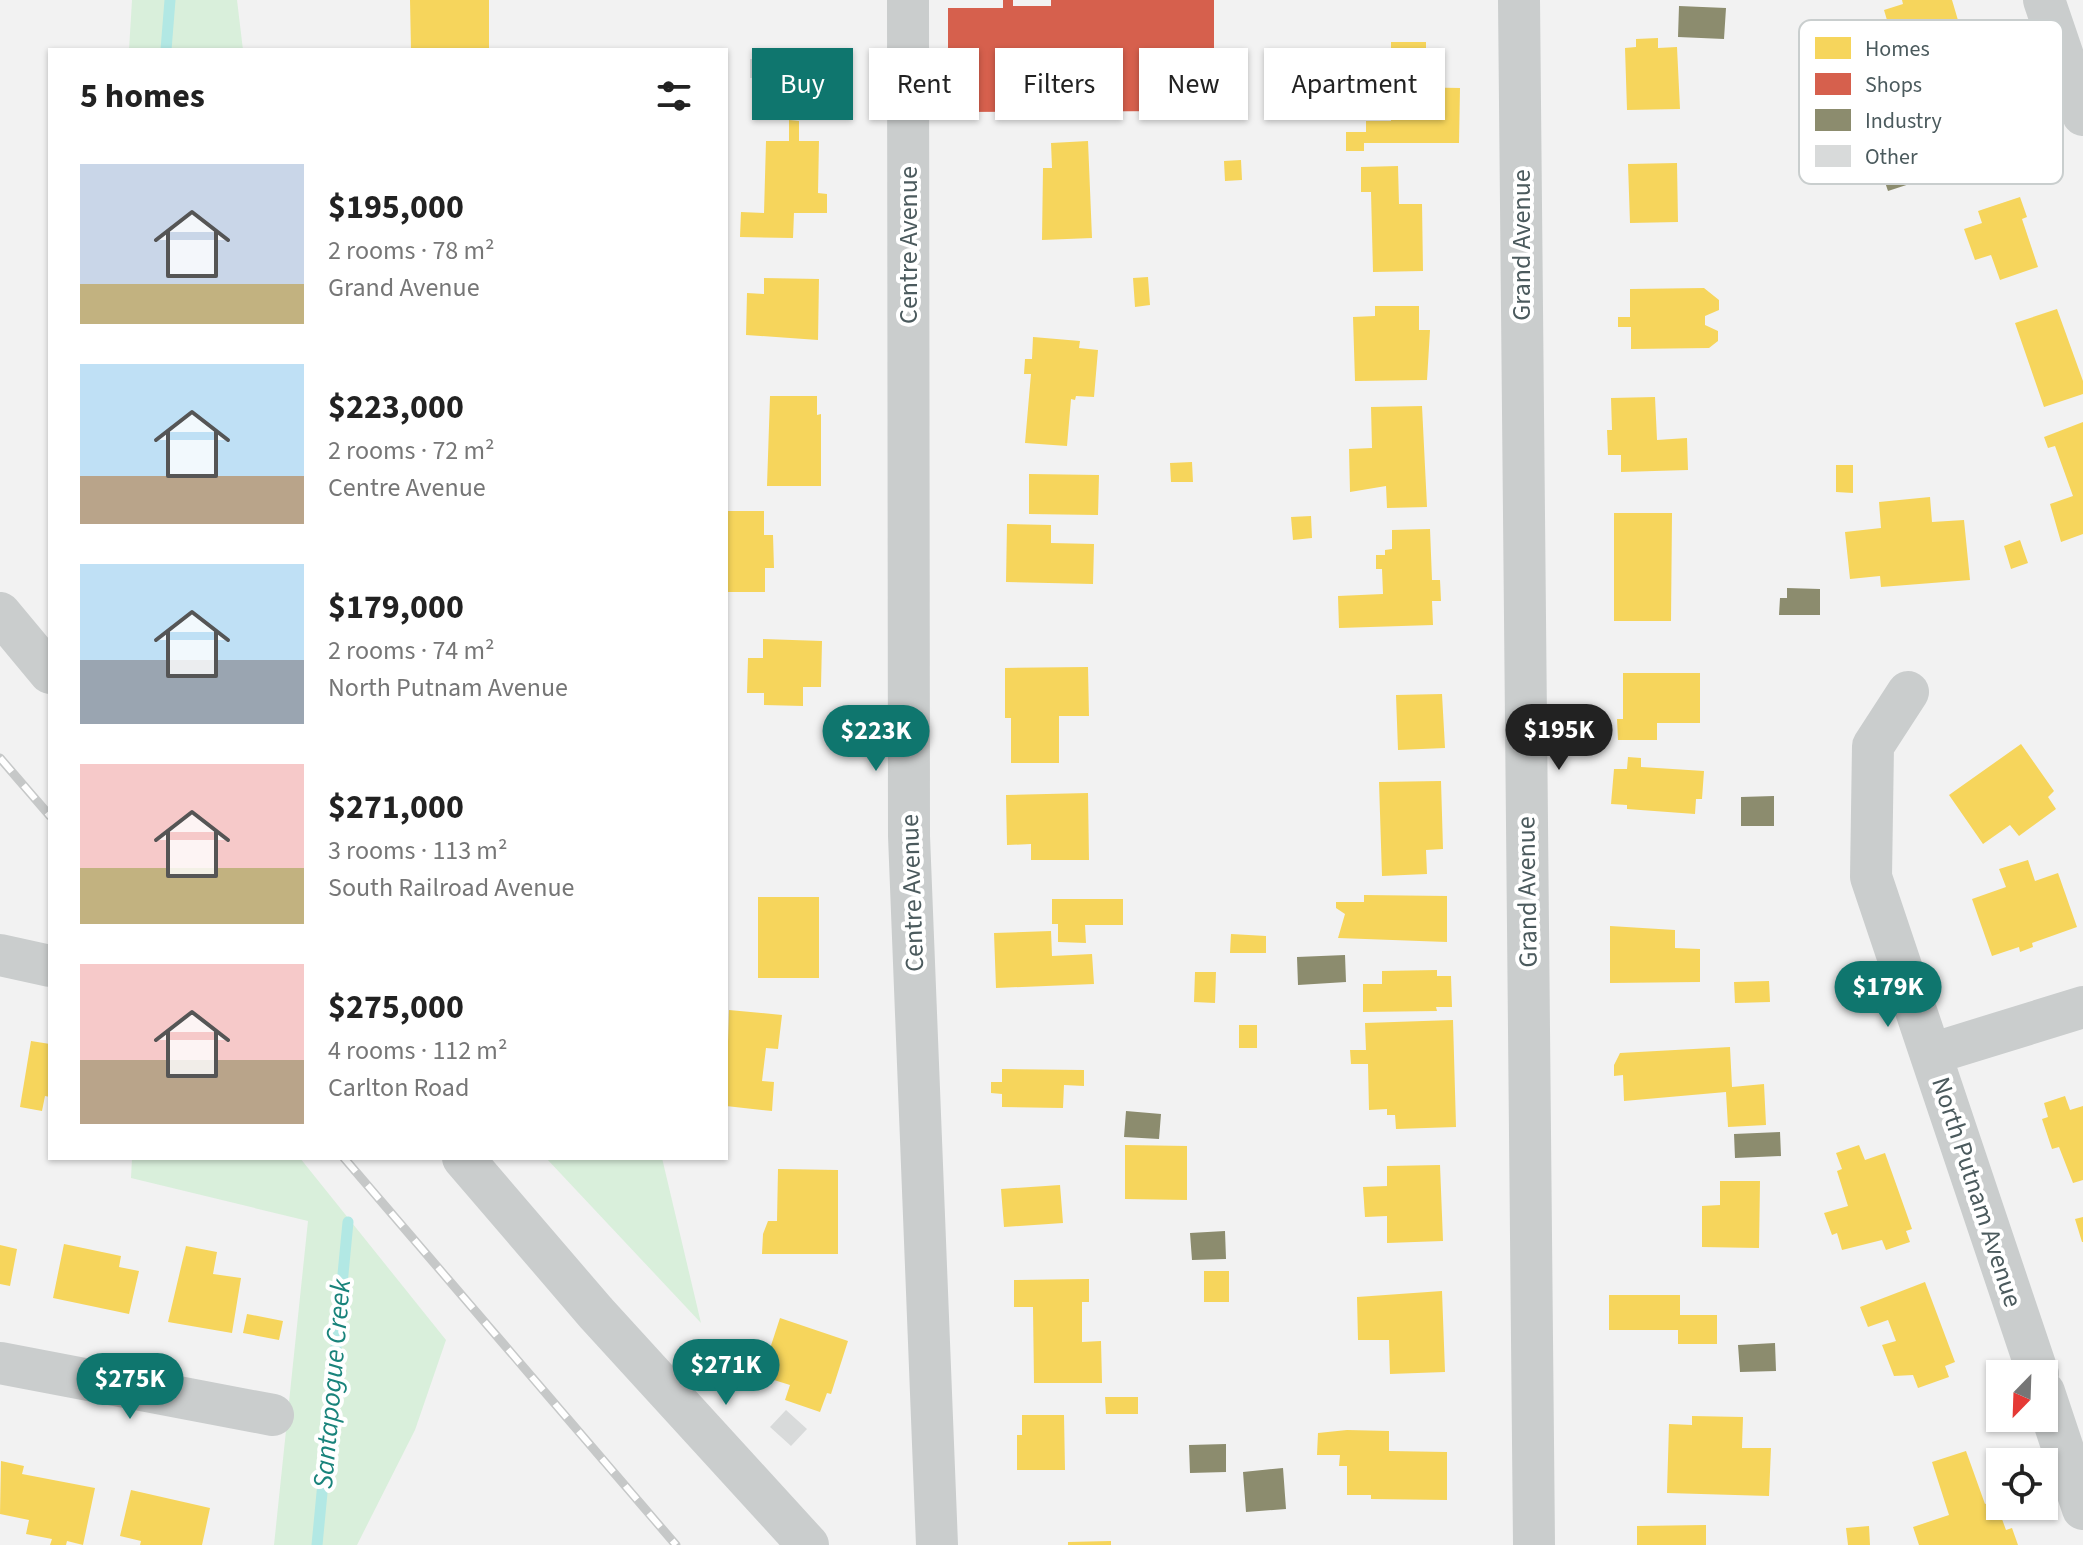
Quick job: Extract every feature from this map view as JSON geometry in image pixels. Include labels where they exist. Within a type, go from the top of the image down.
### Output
[{"type":"street","name":"Centre Avenue","points":[[908,0],[909,836],[937,1545]]},
{"type":"street","name":"Grand Avenue","points":[[1519,0],[1534,1545]]},
{"type":"street","points":[[2044,0],[2051,20]]},
{"type":"street","points":[[2063,56],[2083,115]]},
{"type":"street","points":[[0,613],[48,671]]},
{"type":"street","name":"North Putnam Avenue","points":[[1908,692],[1873,746],[1871,877],[2033,1360]]},
{"type":"street","points":[[0,955],[48,966]]},
{"type":"street","points":[[1931,1054],[2083,1007]]},
{"type":"street","points":[[465,1160],[596,1313],[808,1545]]},
{"type":"street","points":[[0,1363],[273,1415]]},
{"type":"street","points":[[2057,1432],[2083,1509]]},
{"type":"green space","points":[[132,0],[237,0],[243,48],[129,48]]},
{"type":"green space","points":[[132,1160],[302,1160],[446,1340],[415,1430],[357,1545],[274,1545],[308,1221],[131,1178]]},
{"type":"green space","points":[[548,1160],[662,1160],[701,1323]]},
{"type":"building: Homes","points":[[410,0],[489,0],[489,48],[411,48]]},
{"type":"building: Homes","points":[[1902,0],[1952,0],[1958,20],[1887,20],[1884,10],[1903,4]]},
{"type":"building: Homes","points":[[1658,38],[1658,48],[1677,47],[1680,109],[1627,110],[1625,48],[1636,47],[1636,39]]},
{"type":"building: Homes","points":[[1391,42],[1426,42],[1426,48],[1391,48]]},
{"type":"building: Homes","points":[[1445,88],[1460,88],[1459,143],[1364,143],[1364,151],[1346,151],[1346,132],[1366,132],[1366,121],[1445,120]]},
{"type":"building: Homes","points":[[789,120],[799,121],[799,141],[819,141],[818,193],[827,194],[827,213],[794,213],[793,238],[740,237],[741,212],[764,213],[766,141],[789,141]]},
{"type":"building: Homes","points":[[1088,141],[1092,238],[1042,240],[1043,168],[1052,168],[1051,143]]},
{"type":"building: Homes","points":[[1241,160],[1242,180],[1225,181],[1224,161]]},
{"type":"building: Homes","points":[[1677,163],[1678,222],[1630,223],[1628,164]]},
{"type":"building: Homes","points":[[1398,166],[1399,204],[1422,204],[1423,271],[1373,272],[1371,192],[1361,192],[1361,167]]},
{"type":"building: Homes","points":[[2020,197],[2027,217],[2022,219],[2038,267],[2000,280],[1991,255],[1975,260],[1964,229],[1982,223],[1978,211]]},
{"type":"building: Homes","points":[[1148,277],[1150,305],[1135,307],[1133,278]]},
{"type":"building: Homes","points":[[764,278],[819,279],[818,340],[746,335],[747,293],[764,294]]},
{"type":"building: Homes","points":[[1704,288],[1719,300],[1719,310],[1705,316],[1705,325],[1718,331],[1718,341],[1709,348],[1631,349],[1631,327],[1618,327],[1618,317],[1630,317],[1630,289]]},
{"type":"building: Homes","points":[[1375,306],[1419,306],[1419,330],[1430,330],[1427,380],[1355,381],[1353,317],[1375,316]]},
{"type":"building: Homes","points":[[2057,309],[2083,381],[2083,394],[2044,407],[2015,323]]},
{"type":"building: Homes","points":[[1033,337],[1080,341],[1079,348],[1098,350],[1094,397],[1076,396],[1075,400],[1071,399],[1067,446],[1025,443],[1031,374],[1024,374],[1025,359],[1032,359]]},
{"type":"building: Homes","points":[[770,396],[817,396],[817,415],[821,414],[821,486],[767,486]]},
{"type":"building: Homes","points":[[1655,397],[1657,440],[1687,438],[1688,470],[1621,472],[1621,455],[1608,455],[1607,430],[1612,430],[1611,398]]},
{"type":"building: Homes","points":[[1422,406],[1427,507],[1387,508],[1386,486],[1350,492],[1349,449],[1372,448],[1371,407]]},
{"type":"building: Homes","points":[[2083,422],[2083,534],[2061,542],[2050,504],[2073,496],[2055,446],[2048,448],[2044,437]]},
{"type":"building: Homes","points":[[1192,462],[1193,482],[1171,482],[1170,463]]},
{"type":"building: Homes","points":[[1836,465],[1853,465],[1853,493],[1836,492]]},
{"type":"building: Homes","points":[[1029,474],[1099,475],[1098,515],[1029,514]]},
{"type":"building: Homes","points":[[1930,497],[1932,522],[1964,520],[1970,580],[1881,587],[1880,576],[1850,579],[1845,532],[1881,528],[1879,502]]},
{"type":"building: Homes","points":[[728,511],[764,511],[764,535],[773,535],[774,568],[765,568],[765,592],[728,592]]},
{"type":"building: Homes","points":[[1614,513],[1672,513],[1671,621],[1614,621]]},
{"type":"building: Homes","points":[[1311,516],[1312,538],[1293,540],[1291,517]]},
{"type":"building: Homes","points":[[1007,524],[1051,525],[1051,543],[1094,544],[1093,584],[1006,582]]},
{"type":"building: Homes","points":[[1430,529],[1432,580],[1440,580],[1441,601],[1432,601],[1433,625],[1339,628],[1338,596],[1383,594],[1382,569],[1376,569],[1376,555],[1385,555],[1385,550],[1392,549],[1392,530]]},
{"type":"building: Homes","points":[[2020,540],[2028,563],[2011,569],[2004,546]]},
{"type":"building: Homes","points":[[763,639],[822,641],[821,687],[803,687],[803,706],[764,705],[764,693],[747,693],[748,658],[763,658]]},
{"type":"building: Homes","points":[[1088,667],[1089,716],[1059,716],[1059,763],[1011,763],[1011,718],[1005,718],[1005,668]]},
{"type":"building: Homes","points":[[1623,673],[1700,673],[1700,723],[1657,723],[1657,740],[1618,740],[1617,719],[1623,719]]},
{"type":"building: Homes","points":[[1442,694],[1445,748],[1398,750],[1396,695]]},
{"type":"building: Homes","points":[[2021,744],[2054,791],[2048,797],[2056,809],[2019,836],[2010,825],[1983,844],[1949,795]]},
{"type":"building: Homes","points":[[1628,757],[1641,758],[1641,767],[1704,771],[1702,799],[1696,799],[1695,814],[1627,809],[1627,805],[1611,804],[1614,769],[1627,769]]},
{"type":"building: Homes","points":[[1441,781],[1443,849],[1426,850],[1427,874],[1382,876],[1379,782]]},
{"type":"building: Homes","points":[[1088,793],[1089,860],[1031,860],[1031,844],[1007,845],[1006,795]]},
{"type":"building: Homes","points":[[2028,860],[2035,881],[2058,873],[2077,927],[2032,943],[2033,947],[2020,952],[2019,947],[1992,956],[1972,899],[2006,887],[1999,869]]},
{"type":"building: Homes","points":[[1364,895],[1447,896],[1447,942],[1338,938],[1345,914],[1336,908],[1336,902],[1364,902]]},
{"type":"building: Homes","points":[[758,897],[819,897],[819,978],[758,978]]},
{"type":"building: Homes","points":[[1052,899],[1123,899],[1123,925],[1085,925],[1086,943],[1058,942],[1058,924],[1052,924]]},
{"type":"building: Homes","points":[[1610,926],[1675,930],[1675,948],[1700,949],[1700,982],[1610,983]]},
{"type":"building: Homes","points":[[1051,931],[1052,956],[1092,954],[1094,984],[996,988],[994,933]]},
{"type":"building: Homes","points":[[1231,934],[1266,936],[1266,953],[1230,953]]},
{"type":"building: Homes","points":[[1437,970],[1437,976],[1451,976],[1452,1007],[1436,1007],[1437,1011],[1363,1012],[1363,984],[1382,984],[1382,971]]},
{"type":"building: Homes","points":[[1195,972],[1216,972],[1215,1003],[1194,1002]]},
{"type":"building: Homes","points":[[1769,981],[1770,1002],[1735,1003],[1734,982]]},
{"type":"building: Homes","points":[[729,1010],[782,1015],[778,1049],[766,1048],[762,1081],[774,1082],[772,1111],[728,1106]]},
{"type":"building: Homes","points":[[1453,1020],[1456,1127],[1396,1129],[1395,1115],[1387,1115],[1387,1109],[1369,1110],[1368,1064],[1351,1064],[1350,1050],[1366,1050],[1365,1023]]},
{"type":"building: Homes","points":[[1239,1025],[1257,1025],[1257,1048],[1239,1048]]},
{"type":"building: Homes","points":[[31,1041],[48,1044],[48,1097],[45,1096],[42,1111],[20,1107]]},
{"type":"building: Homes","points":[[1730,1047],[1732,1087],[1764,1084],[1766,1125],[1728,1127],[1726,1092],[1624,1101],[1623,1075],[1614,1076],[1614,1065],[1620,1053]]},
{"type":"building: Homes","points":[[1002,1069],[1084,1070],[1084,1086],[1064,1085],[1063,1108],[1002,1107],[1002,1094],[991,1093],[991,1082],[1002,1082]]},
{"type":"building: Homes","points":[[2065,1096],[2070,1110],[2083,1106],[2083,1180],[2073,1183],[2059,1147],[2052,1149],[2042,1119],[2048,1117],[2044,1103]]},
{"type":"building: Homes","points":[[1125,1145],[1187,1146],[1187,1200],[1125,1199]]},
{"type":"building: Homes","points":[[1859,1145],[1865,1160],[1885,1153],[1912,1229],[1906,1231],[1910,1242],[1886,1250],[1882,1240],[1842,1250],[1837,1233],[1832,1235],[1824,1213],[1848,1206],[1837,1171],[1842,1169],[1836,1153]]},
{"type":"building: Homes","points":[[1440,1165],[1443,1241],[1387,1243],[1387,1216],[1365,1217],[1363,1187],[1387,1186],[1387,1166]]},
{"type":"building: Homes","points":[[778,1169],[838,1170],[838,1254],[762,1254],[763,1234],[768,1221],[777,1221]]},
{"type":"building: Homes","points":[[1720,1181],[1760,1181],[1759,1248],[1702,1247],[1702,1206],[1720,1205]]},
{"type":"building: Homes","points":[[1060,1185],[1063,1223],[1004,1227],[1001,1189]]},
{"type":"building: Homes","points":[[2083,1217],[2083,1242],[2082,1242],[2075,1219]]},
{"type":"building: Homes","points":[[64,1244],[121,1256],[119,1267],[139,1271],[129,1314],[53,1298]]},
{"type":"building: Homes","points":[[0,1245],[17,1249],[10,1286],[0,1284]]},
{"type":"building: Homes","points":[[186,1246],[217,1252],[213,1274],[241,1278],[232,1333],[168,1322]]},
{"type":"building: Homes","points":[[1204,1271],[1229,1271],[1229,1302],[1204,1302]]},
{"type":"building: Homes","points":[[1089,1279],[1089,1302],[1082,1302],[1082,1342],[1101,1341],[1102,1383],[1034,1383],[1033,1307],[1014,1307],[1014,1280]]},
{"type":"building: Homes","points":[[1925,1282],[1955,1362],[1945,1366],[1949,1377],[1918,1388],[1913,1375],[1894,1376],[1882,1345],[1896,1341],[1888,1320],[1868,1327],[1860,1307]]},
{"type":"building: Homes","points":[[1442,1291],[1445,1372],[1390,1374],[1389,1340],[1358,1340],[1357,1297]]},
{"type":"building: Homes","points":[[1609,1295],[1680,1295],[1680,1315],[1717,1315],[1717,1344],[1678,1344],[1678,1330],[1609,1330]]},
{"type":"building: Homes","points":[[247,1314],[283,1321],[279,1340],[243,1333]]},
{"type":"building: Homes","points":[[780,1318],[848,1341],[831,1394],[827,1393],[820,1412],[785,1400],[790,1385],[761,1376]]},
{"type":"building: Homes","points":[[1105,1397],[1138,1397],[1138,1414],[1106,1414]]},
{"type":"building: Homes","points":[[1022,1415],[1064,1415],[1065,1470],[1017,1470],[1017,1435],[1022,1435]]},
{"type":"building: Homes","points":[[1692,1416],[1743,1417],[1742,1448],[1771,1448],[1769,1496],[1667,1493],[1669,1424],[1692,1425]]},
{"type":"building: Homes","points":[[1389,1431],[1389,1451],[1447,1452],[1447,1500],[1371,1499],[1371,1495],[1347,1495],[1347,1466],[1339,1466],[1340,1455],[1317,1455],[1318,1433]]},
{"type":"building: Homes","points":[[1966,1451],[1986,1504],[1986,1520],[2002,1520],[2006,1530],[2012,1528],[2018,1545],[1919,1545],[1913,1527],[1949,1515],[1932,1462]]},
{"type":"building: Homes","points":[[1,1461],[24,1466],[22,1474],[95,1488],[83,1545],[67,1541],[66,1545],[50,1545],[52,1539],[26,1534],[29,1520],[0,1514]]},
{"type":"building: Homes","points":[[131,1490],[210,1508],[202,1545],[140,1545],[141,1541],[120,1536]]},
{"type":"building: Homes","points":[[1706,1525],[1706,1545],[1637,1545],[1637,1526]]},
{"type":"building: Homes","points":[[1869,1526],[1870,1545],[1848,1545],[1846,1528]]},
{"type":"building: Homes","points":[[1111,1541],[1111,1545],[1068,1545],[1068,1542]]},
{"type":"building: Shops","points":[[1003,0],[1013,0],[1013,6],[1051,6],[1051,0],[1214,0],[1214,48],[1139,48],[1139,111],[1123,111],[1123,48],[995,48],[995,112],[979,112],[979,48],[948,48],[948,8],[1003,8]]},
{"type":"building: Industry","points":[[1679,6],[1726,8],[1724,39],[1678,37]]},
{"type":"building: Industry","points":[[1886,184],[1910,184],[1888,191]]},
{"type":"building: Industry","points":[[1787,588],[1820,589],[1820,615],[1779,615],[1780,598],[1787,598]]},
{"type":"building: Industry","points":[[1774,796],[1774,826],[1741,826],[1741,797]]},
{"type":"building: Industry","points":[[1345,955],[1346,982],[1298,985],[1297,957]]},
{"type":"building: Industry","points":[[1126,1111],[1161,1114],[1159,1139],[1124,1137]]},
{"type":"building: Industry","points":[[1780,1132],[1781,1156],[1735,1158],[1734,1134]]},
{"type":"building: Industry","points":[[1225,1231],[1226,1259],[1192,1260],[1190,1233]]},
{"type":"building: Industry","points":[[1775,1343],[1776,1371],[1740,1372],[1738,1345]]},
{"type":"building: Industry","points":[[1226,1444],[1226,1472],[1190,1473],[1189,1445]]},
{"type":"building: Industry","points":[[1283,1468],[1286,1509],[1246,1512],[1243,1472]]},
{"type":"building: Other","points":[[786,1410],[807,1429],[791,1446],[770,1427]]},
{"type":"waterway","name":"Santapogue Creek","points":[[166,48],[170,0]]},
{"type":"waterway","name":"Santapogue Creek","points":[[317,1545],[348,1222]]},
{"type":"railway","points":[[0,758],[48,814]]},
{"type":"railway","points":[[346,1160],[676,1545]]}]
